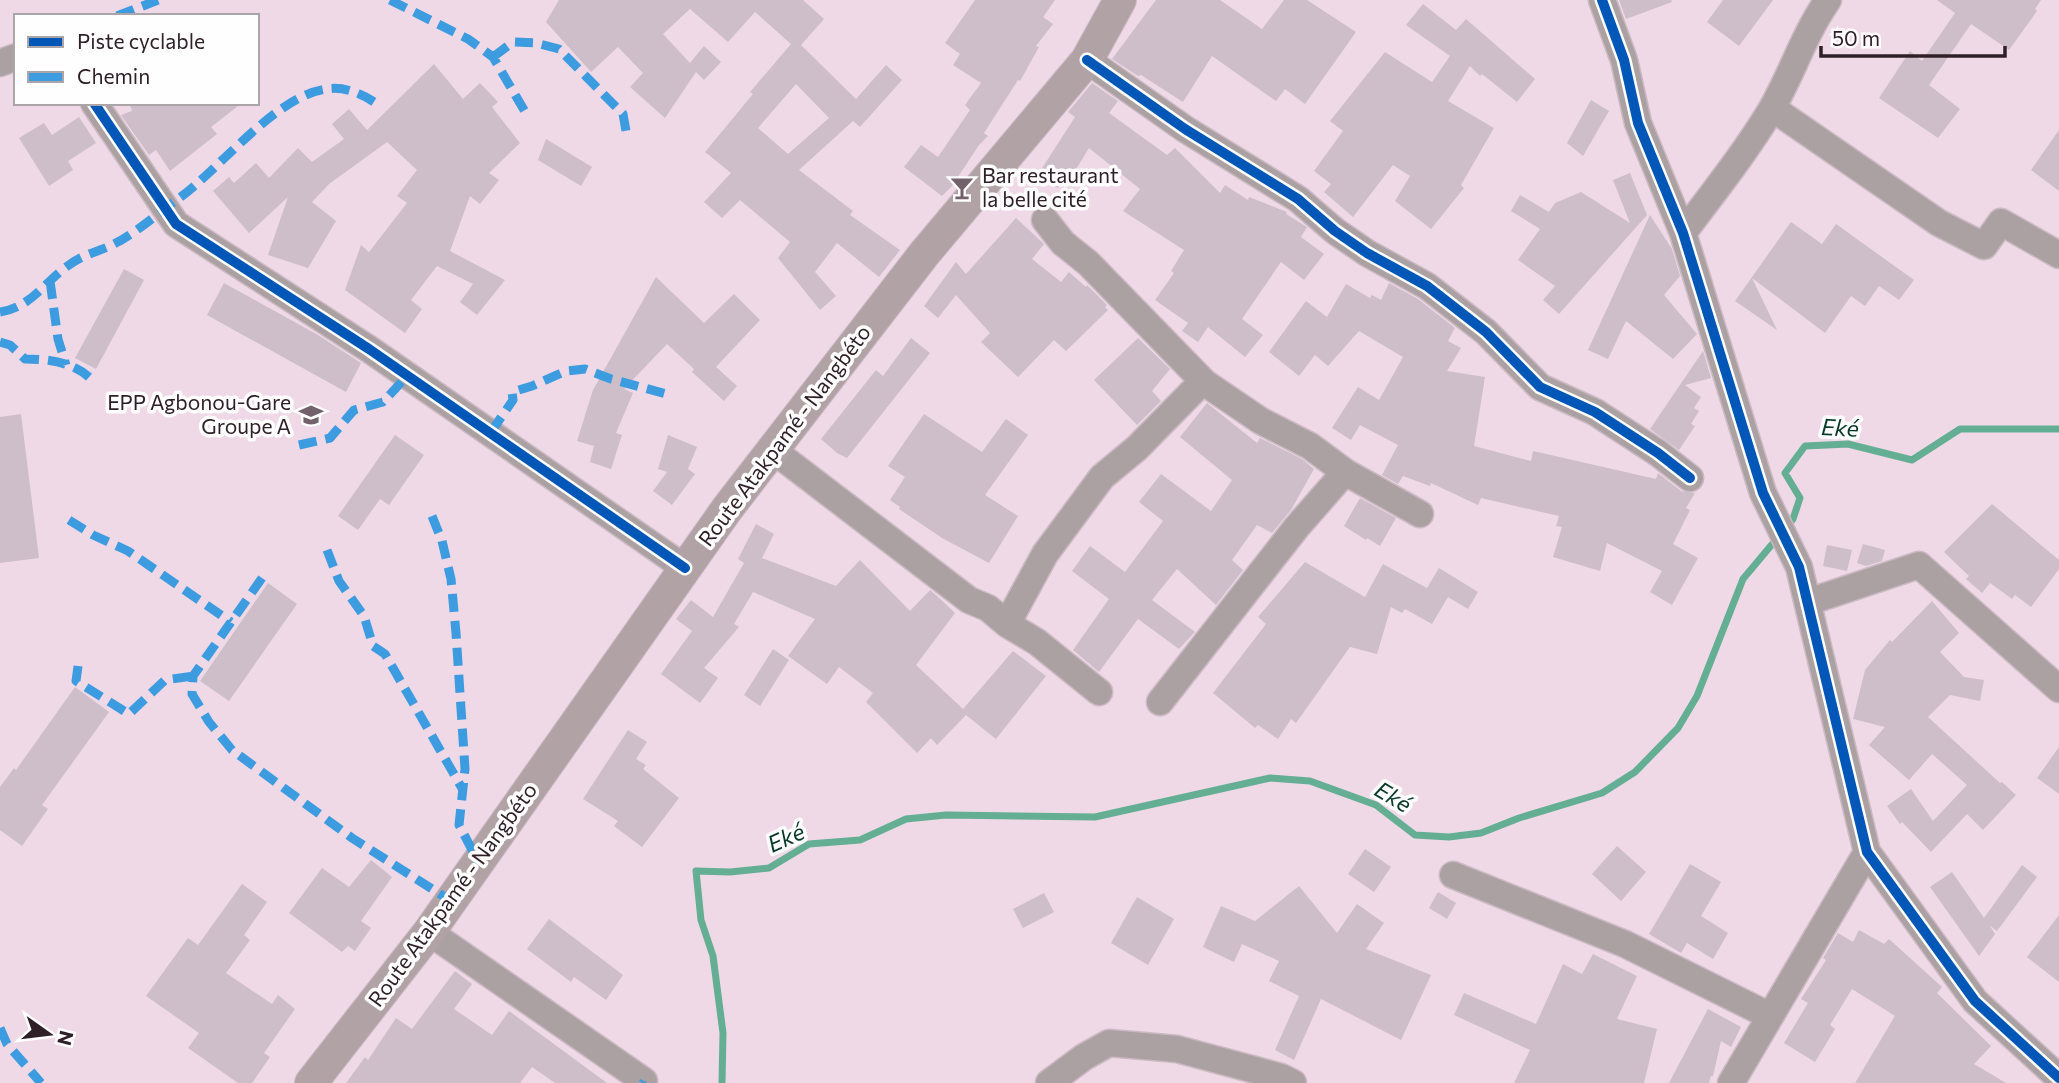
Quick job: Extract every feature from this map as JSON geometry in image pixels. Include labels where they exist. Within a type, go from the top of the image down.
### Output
[{"type":"main road","name":"Route Atakpamé - Nangbéto","points":[[311,1083],[429,932],[727,509],[924,254],[1087,60],[1120,0]]},
{"type":"street","points":[[1602,0],[1624,60],[1638,123],[1683,233],[1763,493],[1799,567],[1867,852],[1975,1001],[2059,1078]]},
{"type":"street","points":[[1683,233],[1772,108],[1816,18],[1828,0]]},
{"type":"street","points":[[1087,60],[1185,129],[1298,199],[1346,239],[1427,286],[1486,332],[1540,387],[1595,412],[1658,453],[1690,478]]},
{"type":"street","points":[[95,105],[176,224],[369,349],[685,568]]},
{"type":"street","points":[[1772,108],[1939,223],[1984,246],[2001,222],[2059,255]]},
{"type":"street","points":[[1045,220],[1063,243],[1088,263],[1205,383],[1261,421],[1310,446],[1345,472],[1420,514]]},
{"type":"street","points":[[1007,624],[1045,554],[1102,477],[1136,448],[1197,387],[1205,383]]},
{"type":"street","points":[[774,451],[969,600],[988,608],[1007,624],[1037,642],[1099,692]]},
{"type":"street","points":[[1160,702],[1296,528],[1345,472]]},
{"type":"street","points":[[1808,602],[1919,565],[2059,689]]},
{"type":"street","points":[[1731,1083],[1867,852]]},
{"type":"street","points":[[1454,875],[1625,944],[1770,1016]]},
{"type":"street","points":[[429,932],[644,1081]]},
{"type":"street","points":[[1049,1083],[1084,1057],[1109,1043],[1177,1049],[1280,1077],[1293,1083]]},
{"type":"building","points":[[559,0],[803,0],[824,19],[801,45],[856,99],[886,65],[902,80],[860,127],[853,121],[799,170],[853,211],[850,215],[900,250],[879,277],[837,243],[815,272],[836,296],[820,310],[778,258],[790,242],[740,200],[722,218],[704,202],[731,173],[705,152],[753,94],[750,92],[791,44],[755,12],[728,42],[690,9],[663,34],[690,63],[704,46],[721,62],[704,80],[696,72],[665,118],[630,87],[643,73],[618,47],[591,72],[546,22]],"holes":[[[796,84],[829,118],[788,154],[758,128]]]},
{"type":"building","points":[[975,0],[1055,0],[1043,17],[1053,24],[1036,46],[1039,47],[1020,81],[1018,80],[984,133],[988,136],[942,196],[904,167],[921,145],[938,157],[970,110],[965,105],[981,83],[953,65],[960,54],[945,43]]},
{"type":"building","points":[[1156,0],[1220,0],[1262,29],[1284,0],[1307,0],[1356,32],[1305,104],[1285,89],[1276,101],[1212,56],[1183,102],[1112,59]]},
{"type":"building","points":[[1619,0],[1671,0],[1672,2],[1626,19]]},
{"type":"building","points":[[1723,0],[1773,0],[1739,46],[1707,22]]},
{"type":"building","points":[[1937,0],[2041,0],[2035,9],[2037,11],[2009,50],[1971,24],[1929,85],[1960,109],[1938,138],[1879,98],[1910,51],[1922,61],[1955,13]]},
{"type":"building","points":[[1423,4],[1456,30],[1466,19],[1535,79],[1517,102],[1470,66],[1448,101],[1494,128],[1461,185],[1464,188],[1431,229],[1395,201],[1410,176],[1393,165],[1353,217],[1324,192],[1331,184],[1314,171],[1343,131],[1330,121],[1385,52],[1432,82],[1450,56],[1406,25]]},
{"type":"building","points":[[434,64],[463,99],[480,83],[498,102],[492,107],[520,143],[489,173],[499,180],[480,204],[470,196],[450,251],[505,280],[477,315],[460,302],[473,284],[437,266],[411,300],[422,309],[405,333],[345,290],[361,245],[369,252],[407,203],[397,196],[417,170],[387,142],[329,184],[312,202],[336,221],[308,268],[268,255],[288,197],[249,233],[213,191],[229,177],[234,183],[256,163],[269,178],[298,148],[312,162],[344,139],[332,124],[349,109],[367,130]]},
{"type":"building","points":[[1092,83],[1118,101],[1109,113],[1167,155],[1175,148],[1220,193],[1225,185],[1248,200],[1249,197],[1287,212],[1286,214],[1307,227],[1301,237],[1324,254],[1304,280],[1281,262],[1242,319],[1263,335],[1245,357],[1208,327],[1198,342],[1182,331],[1188,323],[1155,300],[1174,273],[1171,271],[1184,250],[1123,211],[1140,189],[1089,148],[1070,179],[1066,176],[1058,188],[1037,176],[1075,117],[1068,112]]},
{"type":"building","points":[[1591,100],[1609,111],[1583,156],[1567,143]]},
{"type":"building","points":[[130,105],[239,105],[211,127],[217,134],[170,171],[156,150],[149,155],[121,115],[132,111]]},
{"type":"building","points":[[79,117],[96,143],[68,161],[73,170],[49,186],[19,138],[44,123],[52,135]]},
{"type":"building","points":[[2059,130],[2059,191],[2031,170]]},
{"type":"building","points":[[546,139],[592,167],[581,186],[538,160]]},
{"type":"building","points":[[1630,173],[1647,215],[1559,314],[1543,300],[1555,286],[1518,260],[1540,229],[1511,211],[1520,195],[1549,212],[1555,203],[1581,192],[1630,223],[1613,180]]},
{"type":"building","points":[[1650,215],[1672,249],[1680,276],[1664,295],[1697,334],[1673,359],[1626,321],[1608,359],[1588,350]]},
{"type":"building","points":[[1016,218],[1044,244],[1032,259],[1061,282],[1069,272],[1086,287],[1087,285],[1107,305],[1105,307],[1108,310],[1066,351],[1054,340],[1018,377],[981,342],[990,333],[956,295],[938,318],[924,306],[956,262],[966,274]]},
{"type":"building","points":[[1791,222],[1822,244],[1836,224],[1914,280],[1899,300],[1879,286],[1865,306],[1851,296],[1825,333],[1752,278],[1777,330],[1735,301]]},
{"type":"building","points":[[124,269],[144,280],[96,369],[75,358]]},
{"type":"building","points":[[656,277],[704,323],[734,294],[760,320],[716,367],[737,386],[724,401],[692,372],[694,369],[667,344],[624,389],[633,393],[616,433],[622,435],[611,469],[590,462],[594,446],[577,441],[593,390]]},
{"type":"building","points":[[224,283],[318,335],[361,363],[346,392],[207,315]]},
{"type":"building","points":[[1389,283],[1418,299],[1455,328],[1448,341],[1461,348],[1447,371],[1485,377],[1474,446],[1531,461],[1533,451],[1656,479],[1658,473],[1681,491],[1695,493],[1686,508],[1690,510],[1673,544],[1698,558],[1672,605],[1650,592],[1662,571],[1607,543],[1600,571],[1553,557],[1562,527],[1556,526],[1559,516],[1481,498],[1478,505],[1431,483],[1430,486],[1403,476],[1398,484],[1382,475],[1398,445],[1360,425],[1351,440],[1332,428],[1358,387],[1379,400],[1403,357],[1359,331],[1328,366],[1315,355],[1299,376],[1269,352],[1306,301],[1327,317],[1346,284],[1370,298],[1372,295],[1381,300]]},
{"type":"building","points":[[911,338],[930,353],[847,458],[837,453],[821,439],[876,370],[883,376]]},
{"type":"building","points":[[1138,338],[1170,369],[1152,391],[1161,401],[1137,425],[1094,380]]},
{"type":"building","points":[[1703,351],[1711,378],[1685,385],[1701,397],[1694,408],[1699,411],[1691,424],[1695,426],[1679,450],[1650,429]]},
{"type":"building","points":[[1207,403],[1257,443],[1260,438],[1302,459],[1314,469],[1291,510],[1272,533],[1257,525],[1232,560],[1243,570],[1216,605],[1177,569],[1152,600],[1195,632],[1179,649],[1138,619],[1099,672],[1073,650],[1109,599],[1072,571],[1090,546],[1125,572],[1163,521],[1139,502],[1161,474],[1211,511],[1232,480],[1180,437]]},
{"type":"building","points":[[21,414],[39,558],[0,563],[0,417]]},
{"type":"building","points":[[924,414],[982,452],[1006,419],[1028,435],[985,495],[1018,516],[989,563],[942,538],[890,500],[905,477],[888,466]]},
{"type":"building","points":[[395,435],[424,455],[389,505],[380,499],[358,530],[338,516]]},
{"type":"building","points":[[668,435],[697,447],[688,469],[695,474],[672,505],[653,491],[667,472],[658,469]]},
{"type":"building","points":[[1360,498],[1396,518],[1380,546],[1344,526]]},
{"type":"building","points":[[1992,504],[2059,560],[2059,569],[2031,607],[2015,595],[2012,599],[1990,583],[1982,593],[1966,579],[1969,576],[1944,552]]},
{"type":"building","points":[[756,524],[774,534],[762,558],[836,586],[860,560],[910,611],[930,590],[937,596],[955,613],[916,665],[963,709],[1013,651],[1046,676],[996,739],[966,715],[937,745],[931,738],[917,753],[866,702],[873,693],[839,667],[827,684],[788,656],[815,619],[753,592],[734,624],[739,627],[704,668],[718,678],[700,703],[661,674],[692,631],[676,619],[691,600],[713,617],[744,563],[738,559]]},
{"type":"building","points":[[1863,544],[1885,550],[1882,561],[1866,566],[1857,563]]},
{"type":"building","points":[[1827,545],[1852,550],[1847,571],[1823,566]]},
{"type":"building","points":[[1305,562],[1365,597],[1383,564],[1427,588],[1439,568],[1478,592],[1468,609],[1448,597],[1432,624],[1405,609],[1402,613],[1391,607],[1377,654],[1350,647],[1296,723],[1291,719],[1278,739],[1258,725],[1255,728],[1213,693],[1266,624],[1258,617]]},
{"type":"building","points":[[268,583],[297,604],[229,701],[200,681]]},
{"type":"building","points":[[1932,601],[1959,633],[1940,652],[1964,677],[1984,680],[1980,701],[1950,695],[1928,717],[2016,795],[1983,830],[1967,814],[1931,852],[1902,822],[1900,824],[1887,806],[1911,789],[1933,821],[1967,785],[1932,754],[1909,780],[1869,745],[1885,727],[1853,719],[1865,670],[1890,640],[1892,642]]},
{"type":"building","points":[[773,649],[789,660],[760,706],[744,695]]},
{"type":"building","points":[[75,687],[109,712],[42,805],[48,809],[22,846],[0,830],[0,787],[14,768],[16,770]]},
{"type":"building","points":[[628,730],[647,742],[636,759],[646,765],[643,769],[679,798],[642,847],[614,826],[618,821],[583,799]]},
{"type":"building","points":[[2059,747],[2059,794],[2037,778]]},
{"type":"building","points":[[1617,846],[1646,872],[1621,901],[1592,874]]},
{"type":"building","points":[[1365,849],[1391,867],[1374,892],[1348,874]]},
{"type":"building","points":[[371,860],[392,877],[361,921],[371,928],[355,951],[348,946],[342,952],[289,913],[322,868],[349,887]]},
{"type":"building","points":[[1690,864],[1721,882],[1701,916],[1728,933],[1713,959],[1687,943],[1681,953],[1649,934]]},
{"type":"building","points":[[2022,865],[2037,877],[1997,931],[1990,926],[1995,934],[1979,956],[1930,887],[1952,872],[1984,918]]},
{"type":"building","points":[[242,884],[267,902],[244,935],[250,940],[226,973],[272,1004],[278,995],[295,1009],[264,1053],[270,1057],[252,1083],[238,1083],[188,1048],[199,1033],[146,996],[188,938],[198,945]]},
{"type":"building","points":[[1299,886],[1337,933],[1357,904],[1384,923],[1366,949],[1431,975],[1401,1040],[1321,999],[1294,1060],[1275,1050],[1299,996],[1269,981],[1279,961],[1242,944],[1234,962],[1203,947],[1221,906],[1255,921]]},
{"type":"building","points":[[1438,892],[1456,903],[1447,919],[1429,908]]},
{"type":"building","points":[[1044,893],[1054,912],[1023,928],[1013,909]]},
{"type":"building","points":[[1137,897],[1174,919],[1148,965],[1111,943]]},
{"type":"building","points":[[2059,915],[2059,982],[2027,957]]},
{"type":"building","points":[[549,919],[623,975],[606,1000],[574,977],[571,982],[527,949]]},
{"type":"building","points":[[1859,930],[1884,944],[1889,939],[1942,987],[1937,993],[1991,1046],[1974,1064],[2006,1083],[1855,1083],[1895,1016],[1852,989],[1830,1025],[1835,1029],[1815,1062],[1784,1043],[1808,1003],[1801,999],[1826,960],[1823,958],[1838,933],[1853,942]]},
{"type":"building","points":[[1593,954],[1637,976],[1617,1019],[1657,1029],[1644,1083],[1514,1083],[1530,1050],[1454,1015],[1464,993],[1536,1024],[1563,964],[1582,974]]},
{"type":"building","points":[[455,971],[472,984],[454,1009],[492,1035],[509,1011],[607,1083],[555,1083],[532,1067],[520,1083],[346,1083],[365,1057],[368,1060],[396,1018],[412,1029]]},
{"type":"building","points":[[1708,1009],[1741,1027],[1731,1047],[1721,1041],[1709,1083],[1669,1083]]},
{"type":"waterway","name":"Eké","points":[[1787,527],[1793,519],[1800,498],[1785,473],[1805,446],[1848,444],[1912,460],[1960,429],[2059,429]]},
{"type":"waterway","name":"Eké","points":[[722,1083],[723,1033],[713,956],[701,920],[696,871],[730,872],[769,868],[809,844],[860,840],[906,819],[946,815],[1095,817],[1270,778],[1310,781],[1376,805],[1415,835],[1449,837],[1481,833],[1519,818],[1602,793],[1635,772],[1678,728],[1697,696],[1743,579],[1779,536]]},
{"type":"marked path","points":[[122,14],[158,0]]},
{"type":"marked path","points":[[390,0],[468,39],[493,57],[527,115]]},
{"type":"marked path","points":[[493,57],[513,42],[536,43],[559,49],[623,114],[626,131]]},
{"type":"marked path","points":[[0,312],[21,305],[60,272],[84,256],[112,245],[137,230],[194,186],[249,135],[288,104],[308,94],[333,88],[353,92],[377,104]]},
{"type":"marked path","points":[[50,281],[58,339],[66,365]]},
{"type":"marked path","points":[[0,342],[10,345],[25,359],[69,365],[92,380]]},
{"type":"marked path","points":[[491,432],[513,400],[512,392],[566,371],[585,369],[670,395]]},
{"type":"marked path","points":[[299,445],[330,438],[354,410],[383,402],[408,375]]},
{"type":"marked path","points":[[432,516],[442,541],[451,579],[456,633],[465,769],[459,825],[479,863]]},
{"type":"marked path","points":[[69,520],[93,535],[128,551],[231,622]]},
{"type":"marked path","points":[[327,550],[339,581],[364,616],[373,646],[385,654],[463,790]]},
{"type":"marked path","points":[[262,578],[193,676],[192,694],[209,722],[232,750],[352,838],[451,901]]},
{"type":"marked path","points":[[78,666],[76,681],[129,714],[165,680],[193,676]]},
{"type":"marked path","points":[[0,1028],[7,1044],[41,1083]]},
{"type":"cycle path","points":[[1602,0],[1624,60],[1638,123],[1683,233],[1763,493],[1799,567],[1867,852],[1975,1001],[2059,1078]]},
{"type":"cycle path","points":[[1087,60],[1185,129],[1298,199],[1335,231],[1367,253],[1427,286],[1486,332],[1540,387],[1595,412],[1658,453],[1690,478]]},
{"type":"cycle path","points":[[95,105],[176,224],[369,349],[685,568]]},
{"type":"place","name":"Bar restaurant la belle cité","points":[[962,188]]},
{"type":"place","name":"EPP Agbonou-Gare Groupe A","points":[[311,415]]}]
